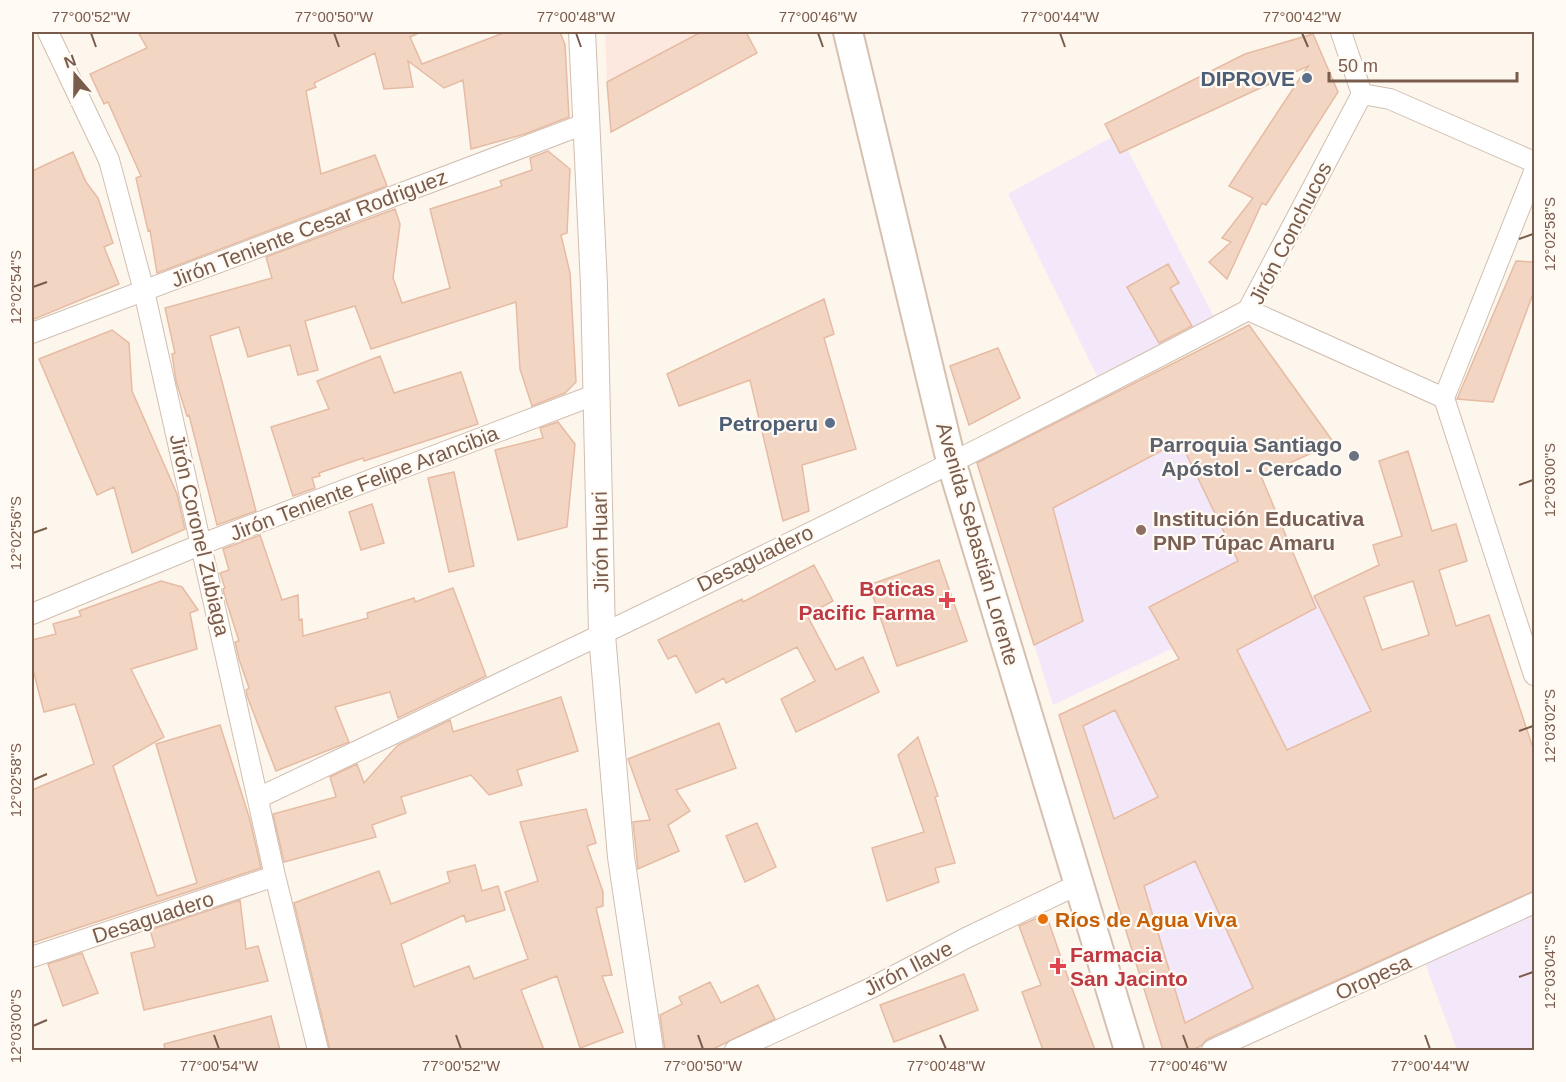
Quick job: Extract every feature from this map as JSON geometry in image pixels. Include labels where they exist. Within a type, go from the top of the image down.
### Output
[{"type":"main road","name":"Avenida Sebastián Lorente","points":[[848,32],[951,461],[1129,1050]]},
{"type":"street","name":"Jirón Coronel Zubiaga","points":[[48,32],[109,160],[144,291],[275,876],[318,1050]]},
{"type":"street","name":"Jirón Huari","points":[[582,32],[597,394],[602,635],[621,857],[650,1050]]},
{"type":"street","points":[[1341,32],[1362,93],[1390,99],[1534,162]]},
{"type":"street","name":"Jirón Conchucos","points":[[1362,93],[1248,310],[1444,398]]},
{"type":"street","name":"Jirón Teniente Cesar Rodriguez","points":[[32,333],[586,123]]},
{"type":"street","points":[[1534,172],[1444,398],[1534,675]]},
{"type":"street","name":"Desaguadero","points":[[258,798],[602,635],[1248,310]]},
{"type":"street","name":"Jirón Teniente Felipe Arancibia","points":[[32,614],[202,544],[597,394]]},
{"type":"street","name":"Desaguadero","points":[[32,957],[275,876]]},
{"type":"street","name":"Jirón Ilave","points":[[735,1050],[871,988],[966,938],[1079,884]]},
{"type":"street","name":"Oropesa","points":[[1212,1050],[1534,903]]},
{"type":"shaded area","points":[[605,32],[701,32],[607,82]]},
{"type":"shaded area","points":[[1119,133],[1214,317],[1097,376],[1008,194]]},
{"type":"shaded area","name":"Institución Educativa PNP Túpac Amaru","points":[[1249,325],[1334,443],[1261,476],[1306,585],[1053,705],[977,462]]},
{"type":"shaded area","points":[[1357,576],[1382,650],[1489,615],[1534,751],[1534,893],[1192,1050],[1163,1050],[1059,715]]},
{"type":"shaded area","points":[[1534,914],[1534,1050],[1457,1050],[1425,963]]},
{"type":"building","points":[[138,32],[421,32],[410,37],[422,64],[506,32],[560,32],[565,45],[569,117],[525,134],[471,149],[463,80],[444,88],[408,61],[413,87],[384,89],[375,53],[314,83],[316,87],[306,91],[321,174],[375,155],[387,186],[157,273],[150,230],[148,231],[136,178],[141,176],[108,102],[104,104],[90,74],[147,48]]},
{"type":"building","points":[[701,32],[746,32],[757,53],[611,132],[607,82]]},
{"type":"building","points":[[1313,34],[1338,92],[1266,205],[1262,203],[1227,279],[1209,262],[1231,242],[1222,238],[1253,198],[1229,186],[1308,66],[1120,153],[1105,124],[1245,54]]},
{"type":"building","points":[[548,151],[570,169],[567,233],[561,235],[570,273],[576,382],[565,393],[532,406],[520,369],[516,302],[371,349],[355,306],[305,321],[318,370],[298,375],[290,345],[248,357],[239,327],[210,336],[256,511],[217,525],[189,415],[187,416],[176,381],[172,354],[175,353],[165,308],[272,278],[266,257],[395,209],[400,224],[393,278],[402,303],[450,288],[430,209],[502,186],[500,181],[532,170],[530,158]]},
{"type":"building","points":[[73,152],[86,182],[98,198],[113,243],[104,247],[119,284],[32,320],[32,171]]},
{"type":"building","points":[[1516,261],[1534,262],[1534,291],[1493,402],[1457,399]]},
{"type":"building","points":[[1168,264],[1179,283],[1170,288],[1192,326],[1159,343],[1127,287]]},
{"type":"building","points":[[824,299],[834,334],[824,338],[856,449],[802,465],[809,511],[783,521],[750,380],[679,406],[667,374]]},
{"type":"building","points":[[1249,325],[1334,443],[1261,476],[1316,608],[1237,650],[1287,750],[1371,711],[1314,596],[1379,565],[1373,545],[1402,536],[1379,461],[1408,451],[1432,531],[1456,524],[1467,561],[1439,570],[1456,626],[1489,615],[1534,751],[1534,891],[1207,1039],[1201,1046],[1192,1050],[1163,1050],[1059,715],[1179,659],[1149,607],[1238,561],[1180,441],[1053,508],[1083,621],[1034,645],[977,463]],"holes":[[[1413,581],[1429,635],[1382,650],[1364,597]],[[1115,710],[1158,797],[1114,819],[1083,726]],[[1195,861],[1253,988],[1185,1023],[1144,886]]]},
{"type":"building","points":[[112,330],[129,343],[132,391],[177,494],[185,529],[132,553],[114,487],[97,495],[39,359]]},
{"type":"building","points":[[998,348],[1020,398],[969,425],[950,366]]},
{"type":"building","points":[[380,356],[394,393],[461,372],[478,424],[319,473],[320,476],[312,478],[315,488],[293,496],[271,427],[329,409],[317,381]]},
{"type":"building","points":[[558,422],[575,444],[567,527],[518,540],[495,450],[543,438],[540,428]]},
{"type":"building","points":[[454,472],[474,566],[449,572],[428,478]]},
{"type":"building","points":[[372,504],[384,543],[361,550],[349,512]]},
{"type":"building","points":[[260,535],[282,600],[298,595],[299,620],[302,619],[303,636],[368,618],[367,613],[414,598],[415,602],[453,588],[486,676],[398,718],[390,692],[335,707],[349,742],[276,771],[247,696],[246,690],[249,688],[235,642],[239,641],[220,573],[229,570],[223,549]]},
{"type":"building","points":[[939,560],[967,641],[897,666],[869,585]]},
{"type":"building","points":[[814,565],[833,601],[807,615],[836,670],[863,657],[879,692],[796,732],[781,699],[815,681],[797,647],[726,683],[724,678],[696,693],[676,655],[668,659],[658,640],[742,599],[743,602]]},
{"type":"building","points":[[161,581],[182,587],[198,610],[190,613],[197,649],[131,669],[164,737],[113,766],[157,896],[197,883],[156,744],[220,725],[250,820],[261,868],[32,943],[32,790],[94,764],[75,704],[44,712],[32,666],[32,640],[56,634],[53,624],[81,616],[79,611]]},
{"type":"building","points":[[561,697],[578,751],[517,770],[522,785],[489,795],[471,775],[401,797],[406,813],[372,825],[376,837],[284,862],[273,814],[336,797],[330,777],[357,764],[364,783],[398,745],[450,720],[453,732]]},
{"type":"building","points":[[719,723],[736,768],[676,790],[690,811],[668,825],[679,851],[638,869],[633,822],[650,820],[628,759]]},
{"type":"building","points":[[918,737],[938,796],[935,797],[955,863],[935,868],[939,882],[887,901],[872,848],[924,832],[898,755]]},
{"type":"building","points":[[586,809],[596,843],[587,846],[603,892],[603,906],[596,908],[612,975],[602,976],[623,1032],[580,1048],[557,976],[521,990],[544,1050],[330,1050],[294,903],[379,871],[391,904],[450,882],[447,872],[475,865],[482,891],[498,886],[505,910],[466,922],[464,915],[401,944],[414,987],[469,966],[474,979],[528,959],[505,892],[538,881],[520,822]]},
{"type":"building","points":[[757,823],[776,867],[745,882],[726,836]]},
{"type":"building","points":[[240,900],[246,949],[258,946],[268,981],[144,1010],[131,953],[155,947],[150,930]]},
{"type":"building","points":[[1046,914],[1095,1050],[1043,1050],[1022,992],[1041,985],[1019,926]]},
{"type":"building","points":[[82,953],[98,993],[63,1006],[48,964]]},
{"type":"building","points":[[964,974],[978,1010],[894,1042],[880,1005]]},
{"type":"building","points":[[710,982],[721,1003],[758,985],[775,1019],[711,1050],[665,1050],[660,1015],[682,1004],[679,997]]},
{"type":"building","points":[[271,1016],[280,1050],[165,1050],[164,1044]]},
{"type":"place","name":"DIPROVE","points":[[1307,78]]},
{"type":"place","name":"Petroperu","points":[[830,423]]},
{"type":"place","name":"Parroquia Santiago Apóstol - Cercado","points":[[1354,456]]},
{"type":"place","name":"Institución Educativa PNP Túpac Amaru","points":[[1141,530]]},
{"type":"place","name":"Boticas Pacific Farma","points":[[947,600]]},
{"type":"place","name":"Ríos de Agua Viva","points":[[1043,919]]},
{"type":"place","name":"Farmacia San Jacinto","points":[[1058,966]]}]
